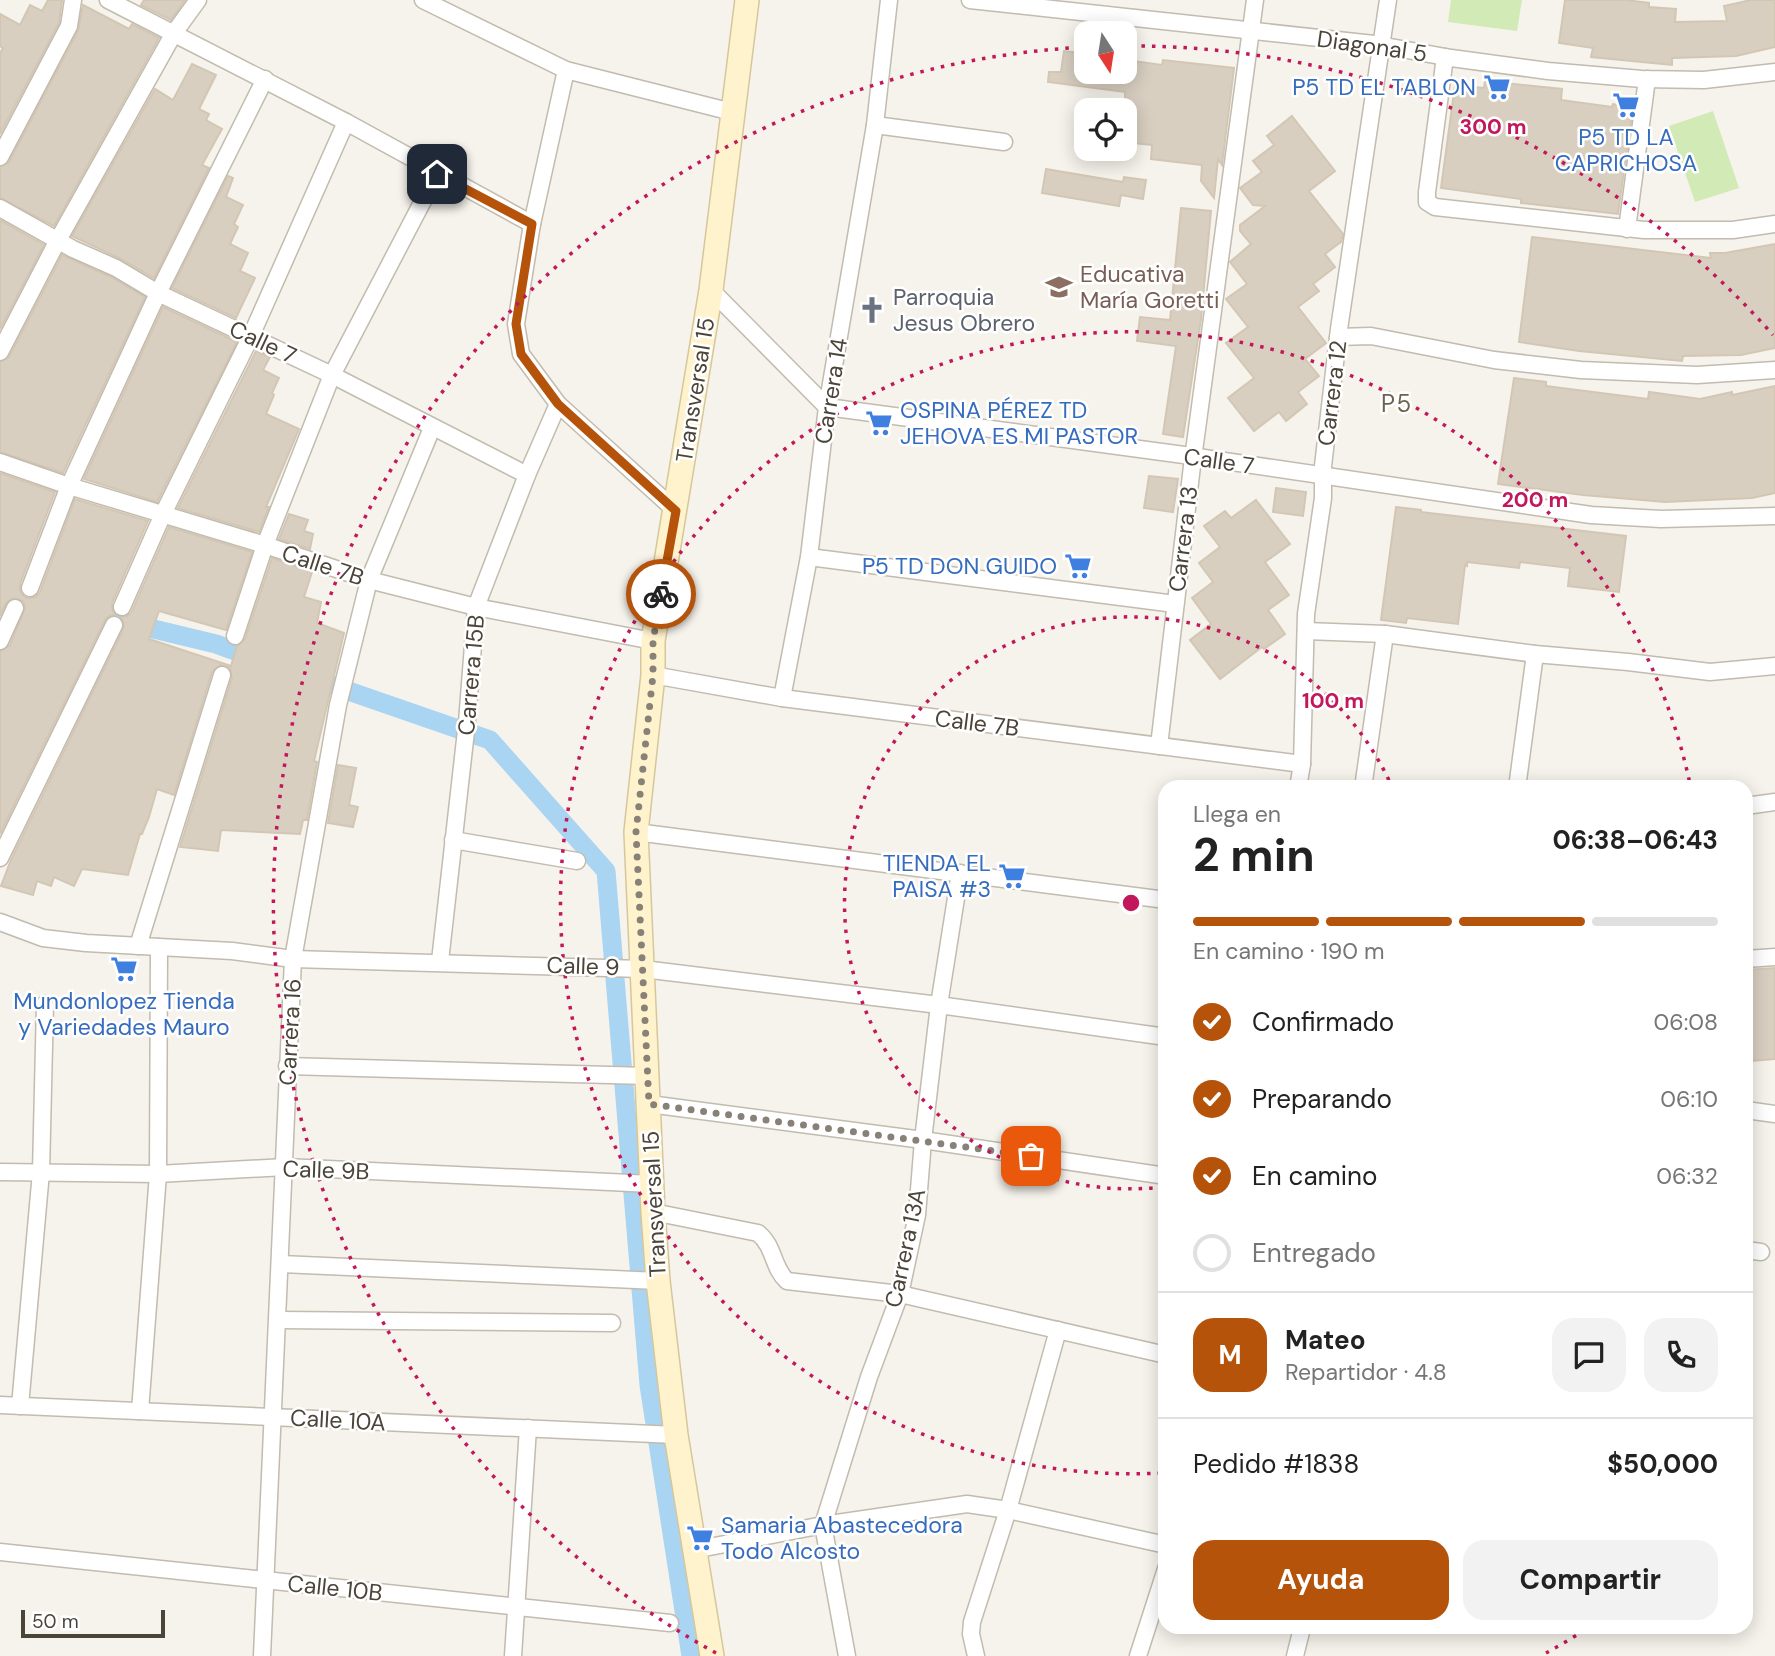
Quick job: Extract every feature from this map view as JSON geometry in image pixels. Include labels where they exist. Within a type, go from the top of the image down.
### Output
[{"type":"street","points":[[0,156],[69,26],[73,0]]},
{"type":"street","points":[[107,0],[265,79],[532,224]]},
{"type":"street","points":[[0,352],[58,240],[174,33],[198,0]]},
{"type":"street","points":[[424,0],[566,70],[732,112]]},
{"type":"street","name":"Transversal 15","points":[[712,1656],[646,1281],[653,1212],[639,1184],[649,1104],[639,1075],[636,832],[653,675],[653,641],[711,290],[747,0]]},
{"type":"street","name":"Carrera 14","points":[[782,698],[809,557],[827,407],[875,125],[889,0]]},
{"type":"street","name":"Diagonal 5","points":[[970,0],[1383,45],[1445,57],[1548,71],[1647,79],[1704,79],[1775,72]]},
{"type":"street","name":"Carrera 13","points":[[1159,747],[1175,604],[1255,0]]},
{"type":"street","name":"Carrera 12","points":[[1299,780],[1306,614],[1323,498],[1322,476],[1338,337],[1388,0]]},
{"type":"street","points":[[1445,57],[1427,202],[1435,207],[1627,229],[1689,232],[1775,224]]},
{"type":"street","points":[[566,70],[532,224],[516,324],[521,354],[558,404],[676,511]]},
{"type":"street","points":[[30,589],[69,486],[158,293],[265,79]]},
{"type":"street","points":[[1627,229],[1647,79]]},
{"type":"street","points":[[122,607],[163,514],[251,336],[346,122]]},
{"type":"street","points":[[875,125],[1004,142]]},
{"type":"street","points":[[235,636],[265,545],[332,375],[437,174]]},
{"type":"street","name":"Calle 7","points":[[0,208],[116,268],[158,293],[332,375],[527,475]]},
{"type":"street","points":[[711,290],[827,407]]},
{"type":"street","points":[[1338,337],[1371,336],[1494,360],[1581,370],[1697,375],[1775,370]]},
{"type":"street","name":"Carrera 15B","points":[[440,961],[467,722],[476,607],[527,475],[558,404]]},
{"type":"street","name":"Calle 7","points":[[827,407],[1579,513],[1638,519],[1775,518]]},
{"type":"street","name":"Carrera 16","points":[[262,1656],[293,959],[338,705],[369,580],[432,428]]},
{"type":"street","name":"Calle 7B","points":[[0,462],[369,580],[476,607],[653,641]]},
{"type":"street","points":[[809,557],[1175,604]]},
{"type":"street","points":[[0,641],[15,608]]},
{"type":"street","points":[[0,858],[114,625]]},
{"type":"street","points":[[1306,631],[1385,634],[1535,654],[1710,672],[1775,666]]},
{"type":"street","points":[[1364,780],[1385,634]]},
{"type":"street","points":[[1518,780],[1535,654]]},
{"type":"street","points":[[138,946],[222,675]]},
{"type":"street","name":"Calle 7B","points":[[653,675],[782,698],[1302,764]]},
{"type":"street","points":[[1753,805],[1775,802]]},
{"type":"street","points":[[636,832],[1158,899]]},
{"type":"street","points":[[453,840],[577,861]]},
{"type":"street","name":"Carrera 13A","points":[[846,1656],[823,1525],[869,1377],[900,1294],[917,1215],[939,1005],[960,873]]},
{"type":"street","name":"Calle 9","points":[[0,922],[43,938],[233,951],[293,959],[440,961],[636,969],[939,1005],[1158,1036]]},
{"type":"street","points":[[140,1411],[158,1174],[159,947]]},
{"type":"street","points":[[1753,959],[1775,957]]},
{"type":"street","points":[[20,1406],[41,1172],[45,1004]]},
{"type":"street","points":[[288,1066],[639,1075]]},
{"type":"street","points":[[649,1104],[923,1140],[1158,1175]]},
{"type":"street","points":[[1753,1111],[1775,1114]]},
{"type":"street","name":"Calle 9B","points":[[0,1172],[158,1174],[285,1167],[639,1184]]},
{"type":"street","points":[[653,1212],[758,1233],[767,1240],[780,1275],[787,1281],[900,1294],[1158,1353]]},
{"type":"street","points":[[281,1264],[646,1281]]},
{"type":"street","points":[[278,1320],[612,1323]]},
{"type":"street","points":[[976,1656],[971,1634],[972,1622],[1008,1510],[1058,1330]]},
{"type":"street","name":"Calle 10A","points":[[0,1405],[672,1435]]},
{"type":"street","points":[[513,1656],[528,1428]]},
{"type":"street","points":[[694,1550],[823,1525],[967,1504],[1008,1510],[1158,1543]]},
{"type":"street","name":"Calle 10B","points":[[0,1552],[670,1623]]},
{"type":"street","points":[[1138,1656],[1158,1594]]},
{"type":"street","points":[[1294,1656],[1300,1634]]},
{"type":"green space","points":[[1451,0],[1522,0],[1517,31],[1448,22]]},
{"type":"green space","points":[[1713,111],[1739,188],[1695,202],[1669,126]]},
{"type":"building","points":[[48,0],[62,0],[59,23],[0,134],[0,53],[3,48],[0,46],[0,14],[20,25],[30,5],[42,11]]},
{"type":"building","points":[[144,0],[185,0],[171,20],[141,5]]},
{"type":"building","points":[[1565,0],[1626,0],[1649,3],[1649,7],[1676,9],[1675,22],[1727,21],[1724,6],[1751,0],[1775,0],[1775,47],[1736,56],[1672,58],[1672,65],[1591,57],[1593,48],[1559,43]]},
{"type":"building","points":[[83,5],[129,29],[132,24],[159,38],[54,226],[0,198],[0,167],[9,162],[78,31]]},
{"type":"building","points":[[1064,51],[1074,52],[1074,84],[1138,84],[1138,62],[1162,65],[1163,60],[1234,68],[1222,165],[1218,159],[1214,198],[1201,181],[1202,165],[1151,159],[1152,145],[1137,143],[1137,98],[1125,98],[1125,92],[1048,82],[1049,72],[1061,72]]},
{"type":"building","points":[[192,64],[216,75],[199,109],[209,114],[206,120],[222,129],[202,165],[209,168],[154,278],[72,236],[155,89],[173,100]]},
{"type":"building","points":[[1485,81],[1562,89],[1561,100],[1633,107],[1618,214],[1521,203],[1521,199],[1441,188],[1455,85],[1484,88]]},
{"type":"building","points":[[1292,116],[1335,171],[1309,191],[1343,234],[1341,242],[1325,254],[1335,267],[1313,284],[1319,291],[1298,307],[1326,343],[1305,359],[1319,376],[1298,392],[1307,404],[1286,421],[1279,412],[1254,431],[1228,398],[1254,378],[1226,343],[1248,327],[1226,299],[1247,284],[1230,262],[1251,244],[1240,231],[1240,225],[1265,206],[1253,205],[1240,188],[1262,172],[1253,161],[1274,145],[1267,136]]},
{"type":"building","points":[[1046,169],[1123,182],[1124,177],[1146,180],[1143,199],[1121,195],[1119,206],[1042,193]]},
{"type":"building","points":[[228,176],[233,178],[226,197],[243,205],[234,224],[238,227],[230,244],[248,253],[240,271],[255,278],[236,318],[172,288]]},
{"type":"building","points":[[1181,208],[1211,211],[1201,319],[1183,437],[1163,434],[1176,346],[1137,341],[1140,317],[1170,320]]},
{"type":"building","points":[[0,220],[44,245],[0,329]]},
{"type":"building","points":[[1532,237],[1711,258],[1710,253],[1775,244],[1775,348],[1741,355],[1683,356],[1682,361],[1519,342]]},
{"type":"building","points":[[62,255],[111,277],[145,297],[63,473],[0,452],[0,362],[9,357]]},
{"type":"building","points":[[163,307],[237,342],[157,502],[84,479]]},
{"type":"building","points":[[256,351],[270,357],[263,370],[279,378],[266,414],[299,429],[266,507],[269,507],[259,532],[178,508]]},
{"type":"building","points":[[1514,378],[1546,382],[1546,386],[1648,399],[1649,392],[1700,399],[1775,386],[1775,493],[1752,498],[1665,502],[1498,484]]},
{"type":"building","points":[[0,473],[55,492],[20,584],[21,594],[27,598],[36,597],[40,592],[75,499],[148,521],[112,603],[115,615],[105,620],[0,834],[0,651],[10,645],[25,608],[23,601],[13,598],[6,603],[0,616]]},
{"type":"building","points":[[1149,476],[1178,479],[1173,512],[1144,508]]},
{"type":"building","points":[[1276,488],[1306,492],[1303,516],[1273,512]]},
{"type":"building","points":[[1256,500],[1290,544],[1265,562],[1289,595],[1268,610],[1285,634],[1264,649],[1262,647],[1220,679],[1190,640],[1211,624],[1192,598],[1213,582],[1199,563],[1220,547],[1204,526],[1225,511],[1231,518]]},
{"type":"building","points":[[1396,507],[1626,536],[1619,592],[1568,586],[1570,568],[1520,562],[1519,568],[1467,562],[1458,624],[1407,618],[1406,623],[1381,620]]},
{"type":"building","points":[[289,514],[308,520],[304,531],[313,534],[310,549],[279,539]]},
{"type":"building","points":[[169,527],[252,552],[226,630],[159,611],[149,639],[231,666],[237,646],[245,639],[272,558],[312,572],[304,597],[321,602],[317,623],[344,633],[314,761],[317,762],[307,820],[303,820],[300,834],[221,830],[218,851],[180,847],[232,678],[230,668],[220,665],[212,672],[174,795],[157,789],[128,875],[82,869],[74,886],[54,877],[51,886],[37,881],[33,895],[1,886],[11,860],[123,630],[121,617],[128,616],[132,611]]},
{"type":"building","points":[[338,765],[356,768],[349,805],[358,807],[353,827],[328,823]]},
{"type":"building","points":[[1775,968],[1775,1059],[1753,1061],[1753,970]]},
{"type":"waterway","points":[[83,612],[216,644],[260,660]]},
{"type":"waterway","points":[[308,677],[490,740],[606,871],[649,1385],[691,1656]]},
{"type":"way so far","points":[[661,594],[653,641],[653,675],[636,832],[649,1104],[1031,1156]]},
{"type":"place","name":"P5 TD EL TABLON","points":[[1497,87]]},
{"type":"place","name":"P5 TD LA CAPRICHOSA","points":[[1626,105]]},
{"type":"place","name":"Educativa María Goretti","points":[[1059,287]]},
{"type":"place","name":"Parroquia Jesus Obrero","points":[[872,310]]},
{"type":"place","name":"OSPINA PÉREZ TD JEHOVA ES MI PASTOR","points":[[879,423]]},
{"type":"place","name":"P5 TD DON GUIDO","points":[[1078,566]]},
{"type":"place","name":"TIENDA EL PAISA #3","points":[[1012,876]]},
{"type":"place","name":"Mundonlopez Tienda y Variedades Mauro","points":[[124,969]]},
{"type":"place","name":"Samaria Abastecedora Todo Alcosto","points":[[700,1538]]},
{"type":"district","name":"P5","points":[[1397,404]]},
{"type":"route","points":[[437,174],[532,224],[516,324],[521,354],[558,404],[676,511],[661,594]]}]
